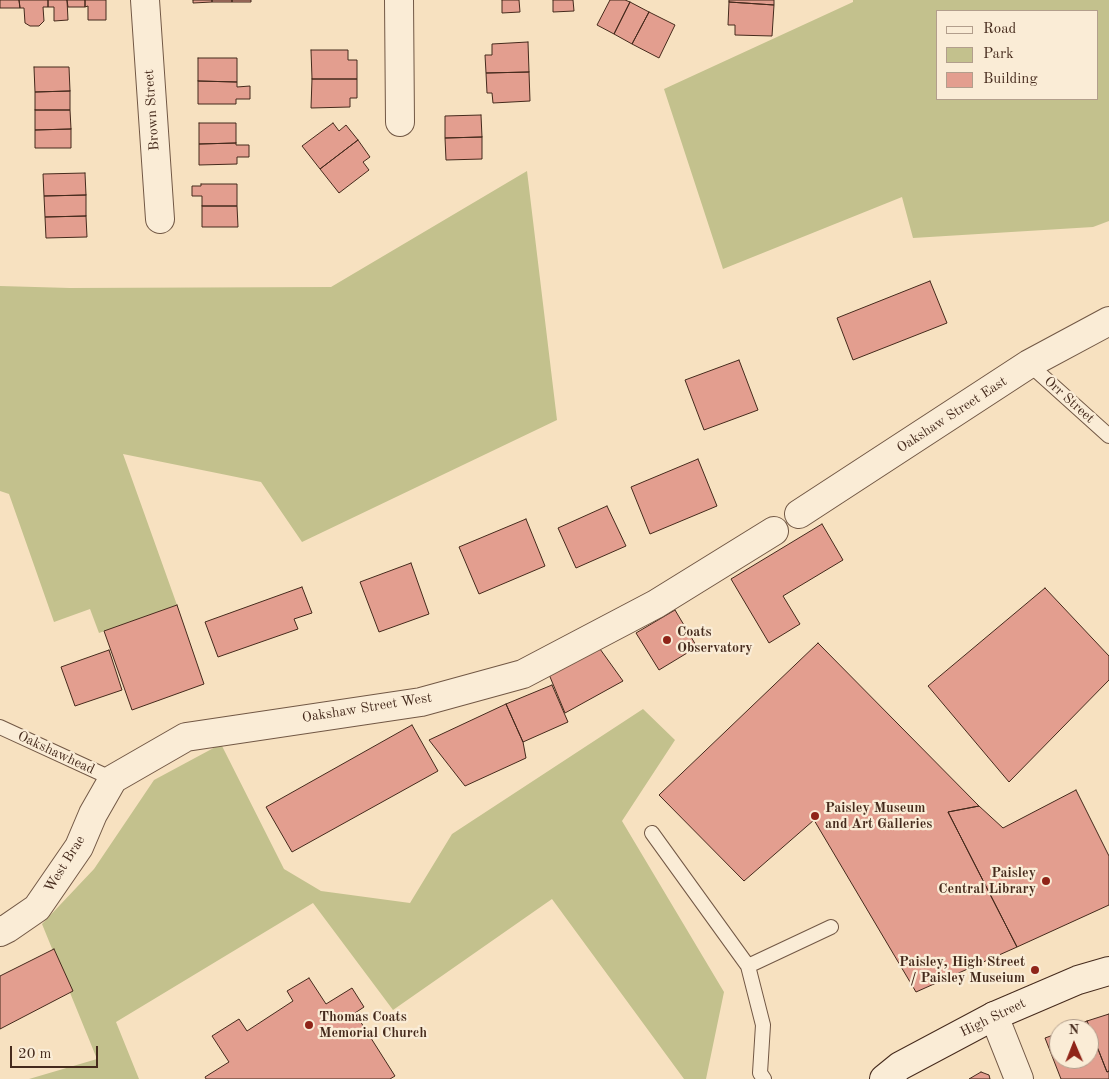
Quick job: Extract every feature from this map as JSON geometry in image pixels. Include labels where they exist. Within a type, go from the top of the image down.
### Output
[{"type":"street","name":"Brown Street","points":[[145,0],[160,219]]},
{"type":"street","points":[[399,0],[400,122]]},
{"type":"street","name":"Oakshaw Street East","points":[[799,514],[1029,364],[1109,321]]},
{"type":"street","name":"Oakshaw Street West","points":[[113,779],[186,737],[421,702],[523,674],[656,604],[774,531]]},
{"type":"street","name":"West Brae","points":[[0,932],[37,908],[79,847],[93,814],[113,779]]},
{"type":"street","name":"High Street","points":[[884,1079],[900,1066],[994,1016],[1078,980],[1109,971]]},
{"type":"street","points":[[994,1016],[1019,1079]]},
{"type":"lane","name":"Orr Street","points":[[1029,364],[1109,436]]},
{"type":"lane","name":"Oakshawhead","points":[[0,727],[113,779]]},
{"type":"lane","points":[[652,833],[748,966],[763,1025],[760,1073],[764,1079]]},
{"type":"lane","points":[[748,966],[831,927]]},
{"type":"green space","points":[[853,0],[1109,0],[1109,221],[1093,227],[913,238],[902,197],[723,269],[664,89],[853,2]]},
{"type":"green space","points":[[527,171],[557,420],[302,542],[261,482],[123,454],[177,605],[99,633],[90,609],[54,622],[9,494],[0,491],[0,286],[70,288],[331,287]]},
{"type":"green space","points":[[643,709],[675,740],[622,821],[724,992],[706,1079],[684,1079],[552,899],[393,1010],[313,903],[116,1022],[139,1079],[29,1079],[97,1059],[42,924],[94,869],[154,780],[221,744],[284,869],[321,891],[410,903],[452,834]]},
{"type":"building","points":[[0,0],[19,0],[20,8],[0,8]]},
{"type":"building","points":[[19,0],[48,0],[48,7],[43,7],[44,21],[39,26],[30,26],[25,23],[24,8],[20,8]]},
{"type":"building","points":[[48,0],[67,0],[68,20],[54,21],[54,7],[48,7]]},
{"type":"building","points":[[67,0],[85,0],[85,7],[68,7]]},
{"type":"building","points":[[85,0],[106,0],[106,20],[88,20],[88,6],[85,7]]},
{"type":"building","points":[[193,0],[212,0],[212,2],[193,3]]},
{"type":"building","points":[[212,0],[232,0],[232,2],[212,2]]},
{"type":"building","points":[[232,0],[251,0],[251,2],[232,2]]},
{"type":"building","points":[[502,0],[519,0],[520,12],[502,13]]},
{"type":"building","points":[[553,0],[573,0],[574,11],[553,12]]},
{"type":"building","points":[[610,0],[630,2],[614,34],[597,25]]},
{"type":"building","points":[[729,0],[774,0],[774,5],[729,2]]},
{"type":"building","points":[[630,2],[649,12],[632,44],[614,34]]},
{"type":"building","points":[[729,2],[774,5],[772,36],[735,35],[735,25],[728,25]]},
{"type":"building","points":[[649,12],[675,25],[659,58],[632,44]]},
{"type":"building","points":[[528,42],[529,72],[486,73],[485,55],[492,55],[492,44]]},
{"type":"building","points":[[311,50],[348,50],[348,60],[357,60],[357,79],[312,79]]},
{"type":"building","points":[[198,58],[237,58],[237,82],[198,81]]},
{"type":"building","points":[[34,67],[69,67],[70,91],[35,92]]},
{"type":"building","points":[[529,72],[530,101],[493,103],[492,93],[487,93],[486,73]]},
{"type":"building","points":[[312,79],[357,79],[357,98],[350,98],[350,107],[311,108]]},
{"type":"building","points":[[198,81],[237,82],[237,87],[250,86],[250,99],[236,99],[236,104],[198,104]]},
{"type":"building","points":[[70,91],[70,110],[35,110],[35,92]]},
{"type":"building","points":[[35,110],[70,110],[71,129],[35,130]]},
{"type":"building","points":[[481,115],[482,137],[445,138],[445,116]]},
{"type":"building","points":[[199,123],[236,123],[236,143],[199,144]]},
{"type":"building","points":[[333,123],[339,131],[346,125],[358,140],[320,169],[302,146]]},
{"type":"building","points":[[71,129],[71,148],[35,148],[35,130]]},
{"type":"building","points":[[482,137],[482,159],[446,160],[445,138]]},
{"type":"building","points":[[358,140],[370,157],[363,162],[369,170],[339,193],[320,169]]},
{"type":"building","points":[[236,143],[236,145],[249,145],[249,157],[237,157],[237,164],[199,165],[199,144]]},
{"type":"building","points":[[85,173],[86,195],[44,196],[43,174]]},
{"type":"building","points":[[201,184],[237,184],[237,206],[202,206],[202,196],[192,196],[192,186],[201,186]]},
{"type":"building","points":[[86,195],[86,216],[45,217],[44,196]]},
{"type":"building","points":[[202,206],[237,206],[238,227],[202,227]]},
{"type":"building","points":[[86,216],[87,237],[46,238],[45,217]]},
{"type":"building","points":[[930,281],[947,323],[853,360],[837,318]]},
{"type":"building","points":[[739,360],[758,410],[704,430],[685,380]]},
{"type":"building","points":[[698,459],[717,506],[650,534],[631,487]]},
{"type":"building","points":[[607,506],[626,546],[576,568],[558,528]]},
{"type":"building","points":[[526,519],[545,566],[479,594],[459,547]]},
{"type":"building","points":[[822,524],[843,560],[783,596],[800,624],[769,643],[731,579]]},
{"type":"building","points":[[411,563],[429,614],[379,632],[360,582]]},
{"type":"building","points":[[302,587],[312,613],[294,619],[298,629],[218,657],[205,622]]},
{"type":"building","points":[[1045,588],[1109,656],[1109,680],[1009,782],[928,686]]},
{"type":"building","points":[[177,605],[204,684],[132,710],[104,631]]},
{"type":"building","name":"Coats Observatory","points":[[675,610],[697,647],[659,670],[636,633]]},
{"type":"building","name":"Paisley Museum and Art Galleries","points":[[818,643],[979,806],[948,812],[1017,947],[916,992],[814,820],[744,881],[659,795]]},
{"type":"building","points":[[600,649],[623,681],[565,713],[548,672]]},
{"type":"building","points":[[109,650],[122,690],[75,706],[61,667]]},
{"type":"building","points":[[552,685],[568,722],[523,742],[506,704]]},
{"type":"building","points":[[506,704],[523,742],[526,758],[465,786],[429,740]]},
{"type":"building","points":[[412,725],[438,771],[292,852],[266,807]]},
{"type":"building","name":"Paisley Central Library","points":[[1076,790],[1109,856],[1109,905],[1017,947],[948,812],[979,806],[1003,828]]},
{"type":"building","points":[[54,949],[73,991],[0,1029],[0,976]]},
{"type":"building","name":"Thomas Coats Memorial Church","points":[[309,978],[326,1004],[352,988],[364,1007],[355,1013],[395,1076],[390,1079],[206,1079],[205,1077],[229,1062],[212,1036],[239,1019],[247,1031],[293,1001],[287,991]]},
{"type":"building","points":[[1109,1014],[1109,1071],[1107,1072],[1099,1052],[1099,1019],[1093,1019]]},
{"type":"building","points":[[1049,1037],[1049,1048],[1045,1038]]},
{"type":"building","points":[[1099,1052],[1107,1072],[1109,1071],[1109,1079],[1061,1079],[1057,1069],[1099,1069]]},
{"type":"building","points":[[981,1072],[989,1075],[990,1079],[969,1079]]},
{"type":"place","name":"Coats Observatory","points":[[667,640]]},
{"type":"place","name":"Paisley Museum and Art Galleries","points":[[815,816]]},
{"type":"place","name":"Paisley Central Library","points":[[1046,881]]},
{"type":"place","name":"Paisley, High Street / Paisley Museium","points":[[1035,970]]},
{"type":"place","name":"Thomas Coats Memorial Church","points":[[309,1025]]}]
